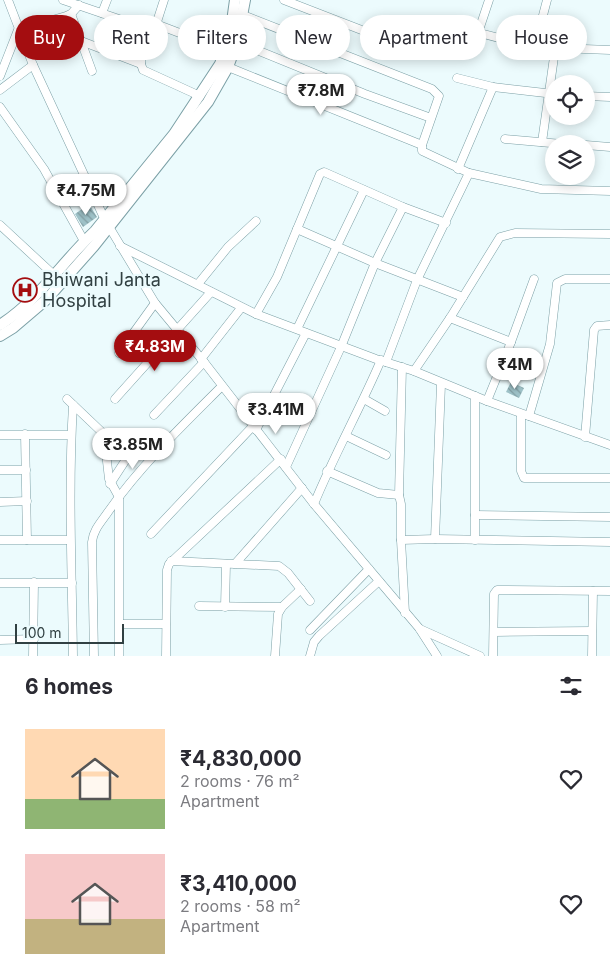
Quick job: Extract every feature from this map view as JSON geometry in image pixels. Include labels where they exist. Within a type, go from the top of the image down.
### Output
[{"type":"main road","points":[[0,325],[27,305],[55,276],[84,241],[107,224],[174,134],[220,64],[239,4]]},
{"type":"main road","points":[[0,336],[13,328],[47,299],[208,102],[231,60]]},
{"type":"street","points":[[8,0],[15,21]]},
{"type":"street","points":[[63,0],[113,15]]},
{"type":"street","points":[[102,12],[106,0]]},
{"type":"street","points":[[159,15],[164,0]]},
{"type":"street","points":[[284,0],[360,29]]},
{"type":"street","points":[[484,15],[489,0]]},
{"type":"street","points":[[486,36],[524,46],[533,45],[536,42],[547,0]]},
{"type":"street","points":[[239,4],[432,89],[439,96],[422,145],[424,153],[468,173],[534,188],[610,191]]},
{"type":"street","points":[[68,15],[79,5]]},
{"type":"street","points":[[0,76],[15,38]]},
{"type":"street","points":[[84,42],[141,64]]},
{"type":"street","points":[[553,75],[555,50],[557,48],[610,50]]},
{"type":"street","points":[[84,49],[92,71]]},
{"type":"street","points":[[266,54],[365,94],[431,118]]},
{"type":"street","points":[[31,60],[107,224],[155,303],[203,360],[314,504],[419,628],[437,656]]},
{"type":"street","points":[[143,60],[141,64],[143,70],[149,74],[200,96]]},
{"type":"street","points":[[0,90],[33,65]]},
{"type":"street","points":[[228,67],[422,145]]},
{"type":"street","points":[[457,78],[493,87],[545,93]]},
{"type":"street","points":[[458,169],[493,87]]},
{"type":"street","points":[[595,96],[610,97]]},
{"type":"street","points":[[0,107],[44,169],[84,241]]},
{"type":"street","points":[[542,142],[546,125]]},
{"type":"street","points":[[505,139],[545,142]]},
{"type":"street","points":[[595,146],[610,147]]},
{"type":"street","points":[[256,314],[277,276],[320,174],[327,172],[403,207],[446,223]]},
{"type":"street","points":[[314,504],[327,471],[384,361],[417,280],[446,223],[468,173]]},
{"type":"street","points":[[297,329],[364,190]]},
{"type":"street","points":[[286,467],[341,347],[375,263],[403,207]]},
{"type":"street","points":[[198,284],[228,247],[256,221]]},
{"type":"street","points":[[0,225],[55,276]]},
{"type":"street","points":[[297,229],[337,248],[463,297]]},
{"type":"street","points":[[414,371],[450,318],[500,237],[515,233],[610,234]]},
{"type":"street","points":[[119,245],[198,284],[241,308],[341,347],[414,371],[441,384],[610,446]]},
{"type":"street","points":[[486,401],[511,342],[534,279]]},
{"type":"street","points":[[610,279],[565,279],[557,282],[550,344],[525,415],[521,471],[524,478],[610,478]]},
{"type":"street","points":[[115,399],[211,292]]},
{"type":"street","points":[[119,353],[155,303]]},
{"type":"street","points":[[154,415],[203,360],[241,308]]},
{"type":"street","points":[[450,318],[511,342]]},
{"type":"street","points":[[585,437],[594,330],[597,326],[610,325]]},
{"type":"street","points":[[151,534],[255,428],[306,333]]},
{"type":"street","points":[[402,367],[399,495],[401,504],[405,613]]},
{"type":"street","points":[[435,539],[441,384]]},
{"type":"street","points":[[94,656],[93,536],[119,497],[144,466],[222,386]]},
{"type":"street","points":[[475,396],[476,540]]},
{"type":"street","points":[[67,399],[127,456],[110,484]]},
{"type":"street","points":[[364,399],[385,411]]},
{"type":"street","points":[[73,656],[70,540],[71,435],[74,405]]},
{"type":"street","points":[[25,434],[27,540]]},
{"type":"street","points":[[0,435],[71,435]]},
{"type":"street","points":[[104,435],[110,484],[119,497],[119,656]]},
{"type":"street","points":[[346,436],[386,455]]},
{"type":"street","points":[[166,656],[167,570],[171,561],[281,459]]},
{"type":"street","points":[[0,470],[26,470]]},
{"type":"street","points":[[327,471],[373,492],[399,495]]},
{"type":"street","points":[[235,564],[302,488]]},
{"type":"street","points":[[0,502],[27,501]]},
{"type":"street","points":[[475,515],[610,517]]},
{"type":"street","points":[[0,540],[70,540]]},
{"type":"street","points":[[401,540],[610,542]]},
{"type":"street","points":[[171,561],[279,566],[288,573],[310,601]]},
{"type":"street","points":[[225,606],[226,564]]},
{"type":"street","points":[[310,630],[369,569]]},
{"type":"street","points":[[310,656],[314,642],[319,636],[379,581]]},
{"type":"street","points":[[34,582],[34,656]]},
{"type":"street","points":[[0,583],[72,583]]},
{"type":"street","points":[[275,656],[277,620],[282,607],[301,589]]},
{"type":"street","points":[[493,656],[495,632],[494,594],[499,589],[610,591]]},
{"type":"street","points":[[592,656],[593,591]]},
{"type":"street","points":[[199,606],[282,607]]},
{"type":"street","points":[[120,624],[166,624]]},
{"type":"street","points":[[419,628],[480,656]]},
{"type":"street","points":[[495,632],[592,631]]},
{"type":"street","points":[[0,640],[34,639]]},
{"type":"building","points":[[89,204],[97,217],[83,227],[75,214]]},
{"type":"building","points":[[24,279],[33,288],[25,296],[16,288]]},
{"type":"building","points":[[511,382],[524,388],[519,398],[506,392]]},
{"type":"place","name":"Bhiwani Janta Hospital","points":[[25,290]]}]
